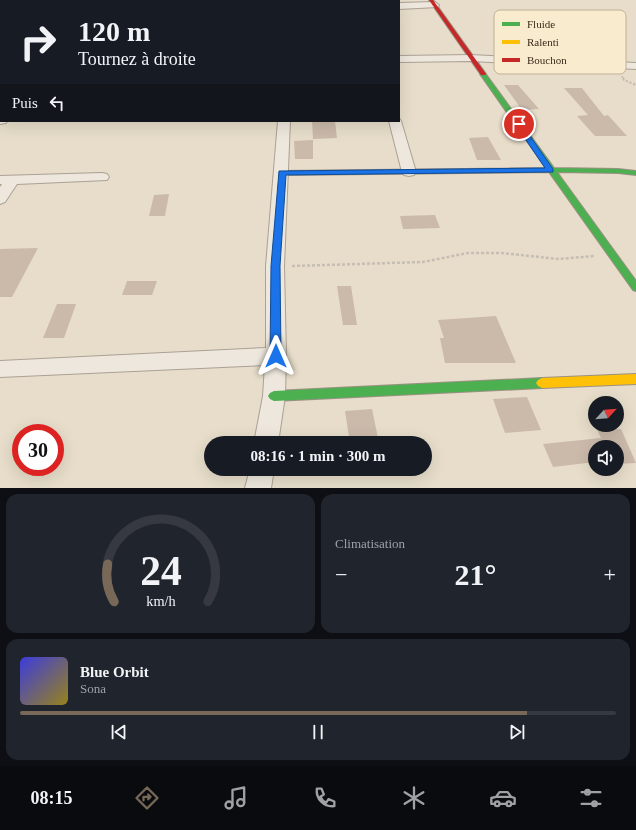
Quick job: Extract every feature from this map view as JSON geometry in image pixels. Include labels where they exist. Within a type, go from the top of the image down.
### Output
[{"type":"street","points":[[400,6],[433,2],[471,58],[636,288]]},
{"type":"street","points":[[400,59],[494,59]]},
{"type":"street","points":[[626,66],[636,66]]},
{"type":"street","points":[[267,436],[274,396],[276,356],[275,266],[282,173],[284,122]]},
{"type":"street","points":[[395,122],[409,172]]},
{"type":"street","points":[[282,173],[551,170],[618,171],[636,173]]},
{"type":"street","points":[[0,199],[7,180],[102,177]]},
{"type":"street","points":[[0,369],[276,356]]},
{"type":"street","points":[[274,396],[636,379]]},
{"type":"street","points":[[258,488],[261,476]]},
{"type":"path","points":[[275,266],[423,262],[468,253],[501,253],[559,259],[612,255]]},
{"type":"building","points":[[504,85],[518,85],[539,109],[522,110]]},
{"type":"building","points":[[564,88],[582,88],[604,116],[608,115],[627,136],[595,136],[577,116],[588,115]]},
{"type":"building","points":[[312,122],[335,122],[337,138],[313,139]]},
{"type":"building","points":[[488,137],[501,160],[477,160],[469,138]]},
{"type":"building","points":[[313,140],[313,159],[295,159],[294,141]]},
{"type":"building","points":[[169,194],[165,216],[149,216],[154,195]]},
{"type":"building","points":[[435,215],[440,228],[403,229],[400,216]]},
{"type":"building","points":[[38,248],[12,297],[0,297],[0,249]]},
{"type":"building","points":[[127,281],[157,281],[152,295],[122,295]]},
{"type":"building","points":[[337,286],[351,286],[357,325],[343,325]]},
{"type":"building","points":[[57,304],[76,304],[64,338],[43,338]]},
{"type":"building","points":[[496,316],[516,363],[445,363],[440,338],[444,338],[438,320]]},
{"type":"building","points":[[527,397],[541,430],[505,433],[493,399]]},
{"type":"building","points":[[372,409],[378,436],[349,436],[345,411]]},
{"type":"building","points":[[598,432],[622,432],[636,463],[624,464],[624,440],[588,440],[588,463],[553,467],[543,444],[601,438]]},
{"type":"traffic: fast","points":[[483,74],[636,288]]},
{"type":"traffic: fast","points":[[282,173],[551,170],[618,171],[636,173]]},
{"type":"traffic: fast","points":[[274,396],[542,383]]},
{"type":"traffic: slow","points":[[542,383],[636,379]]},
{"type":"traffic: jam","points":[[431,0],[483,74]]},
{"type":"route","points":[[276,356],[275,266],[282,173],[551,170],[519,124]]}]
